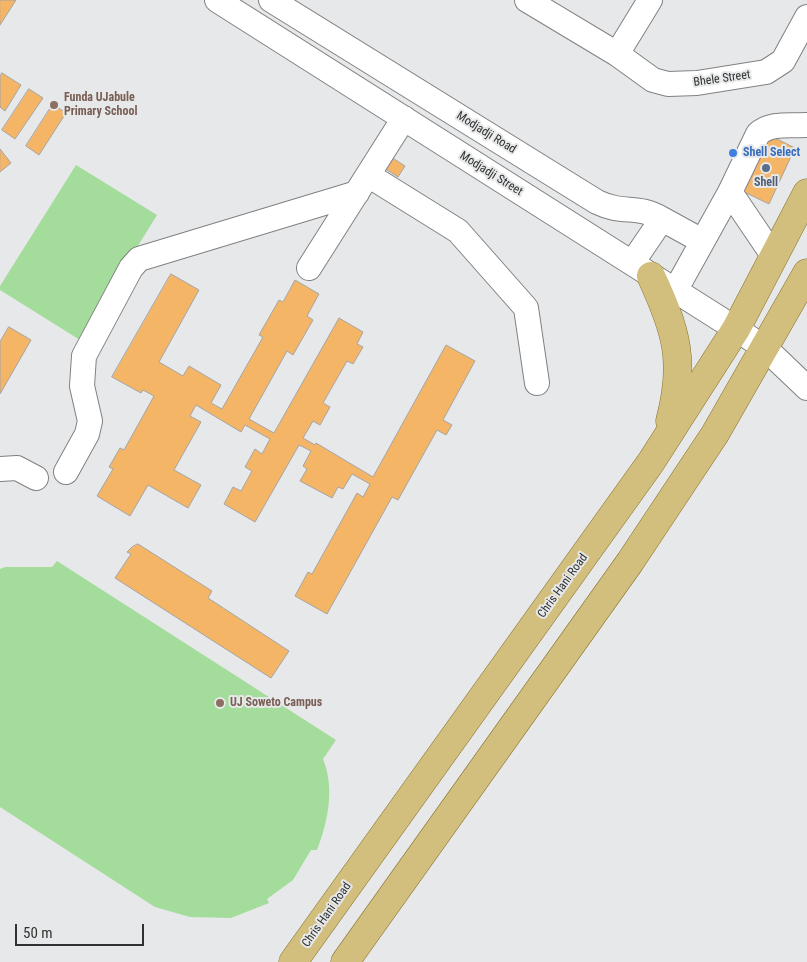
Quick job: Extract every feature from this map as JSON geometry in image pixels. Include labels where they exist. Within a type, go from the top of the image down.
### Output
[{"type":"main road","name":"Chris Hani Road","points":[[294,962],[595,541],[666,437],[736,329],[807,193]]},
{"type":"main road","points":[[642,269],[670,320],[679,365],[676,393],[666,437]]},
{"type":"main road","points":[[345,962],[630,562],[715,434],[807,273]]},
{"type":"street","name":"Modjadji Street","points":[[217,0],[765,348],[807,388]]},
{"type":"street","name":"Modjadji Road","points":[[271,0],[597,202],[611,209],[649,211],[702,241]]},
{"type":"street","name":"Bhele Street","points":[[527,0],[617,54],[653,80],[668,84],[697,83],[766,72],[783,61],[807,17]]},
{"type":"street","points":[[617,54],[650,0]]},
{"type":"street","points":[[309,268],[404,118]]},
{"type":"street","points":[[675,291],[730,192],[758,134],[769,126],[807,125]]},
{"type":"street","points":[[66,472],[87,434],[90,421],[82,386],[84,356],[131,268],[139,259],[362,184],[458,231],[526,308],[536,383]]},
{"type":"street","points":[[730,192],[774,257]]},
{"type":"street","points":[[642,269],[662,220]]},
{"type":"street","points":[[0,469],[17,468],[36,478]]},
{"type":"green space","points":[[76,165],[157,215],[80,340],[0,290],[0,286]]},
{"type":"green space","points":[[57,561],[336,740],[323,759],[329,782],[329,805],[317,850],[311,850],[293,880],[267,899],[269,903],[231,918],[190,917],[155,907],[0,807],[0,569],[5,567],[52,567]]},
{"type":"building","points":[[0,0],[16,0],[0,25]]},
{"type":"building","points":[[2,73],[21,85],[5,111],[0,107],[0,77]]},
{"type":"building","points":[[29,89],[43,98],[15,139],[2,130]]},
{"type":"building","points":[[53,104],[66,113],[39,155],[26,146]]},
{"type":"building","points":[[765,133],[795,148],[769,204],[738,189]]},
{"type":"building","points":[[0,149],[11,163],[0,172]]},
{"type":"building","points":[[388,155],[405,166],[398,177],[381,166]]},
{"type":"building","points":[[171,274],[199,290],[159,362],[183,376],[189,366],[221,385],[211,403],[222,409],[263,337],[259,335],[279,300],[283,302],[295,280],[319,294],[307,316],[313,320],[293,355],[287,351],[249,419],[274,433],[339,318],[363,332],[357,344],[363,347],[353,364],[347,361],[323,403],[330,407],[320,425],[313,421],[303,438],[315,445],[316,443],[373,477],[446,345],[475,361],[443,420],[452,425],[446,435],[437,430],[398,500],[392,497],[327,614],[295,596],[308,572],[312,574],[357,493],[363,497],[370,484],[352,474],[343,489],[338,487],[332,498],[300,481],[307,469],[303,466],[311,451],[299,445],[255,522],[224,504],[233,487],[241,491],[252,471],[245,467],[255,449],[262,454],[270,439],[245,425],[241,432],[196,405],[190,416],[201,422],[174,470],[201,485],[188,508],[148,485],[130,516],[97,496],[113,469],[109,467],[120,448],[124,450],[154,396],[143,390],[141,393],[112,377]]},
{"type":"building","points":[[9,327],[31,340],[0,394],[0,342]]},
{"type":"building","points":[[138,544],[212,591],[208,598],[289,651],[271,678],[115,578],[131,554],[127,552]]},
{"type":"place","name":"Funda UJabule Primary School","points":[[54,105]]},
{"type":"place","name":"Shell Select","points":[[733,153]]},
{"type":"place","name":"Shell","points":[[766,168]]},
{"type":"place","name":"UJ Soweto Campus","points":[[220,703]]}]
